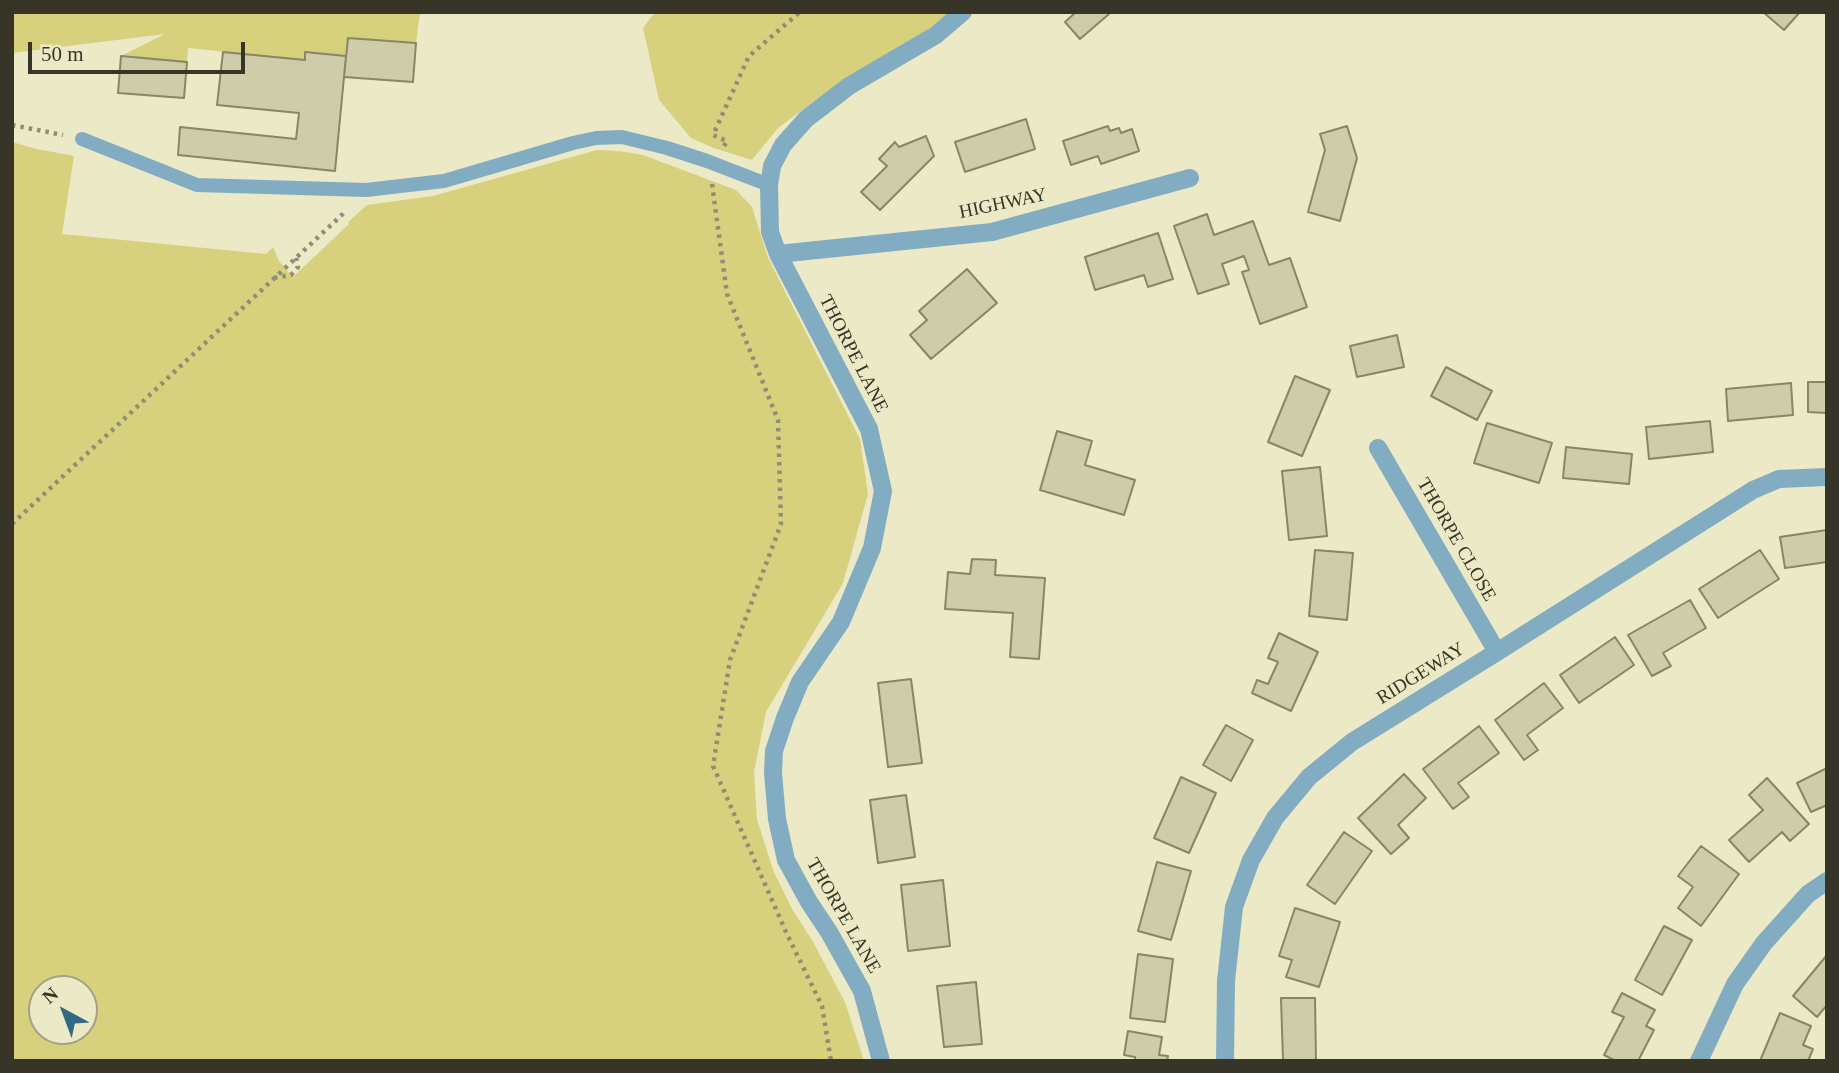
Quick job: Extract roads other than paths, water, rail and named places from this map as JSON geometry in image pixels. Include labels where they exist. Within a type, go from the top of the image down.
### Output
[{"type":"street","name":"THORPE LANE","points":[[881,1061],[862,991],[786,860],[777,819],[773,773],[775,751],[800,682],[841,622],[873,548],[883,491],[869,429],[778,254],[770,232],[769,185],[772,166],[783,145],[806,119],[849,86],[936,35],[963,12]]},
{"type":"street","name":"HIGHWAY","points":[[778,254],[992,232],[1191,178]]},
{"type":"street","name":"THORPE CLOSE","points":[[1378,448],[1497,652]]},
{"type":"street","name":"RIDGEWAY","points":[[1225,1061],[1226,981],[1234,906],[1251,860],[1275,818],[1309,777],[1352,742],[1753,490],[1779,478],[1827,477]]},
{"type":"street","points":[[1699,1061],[1735,984],[1749,963],[1808,894],[1827,881]]},
{"type":"lane","points":[[82,139],[197,185],[366,190],[444,181],[573,143],[596,138],[622,137],[667,148],[769,185]]}]
